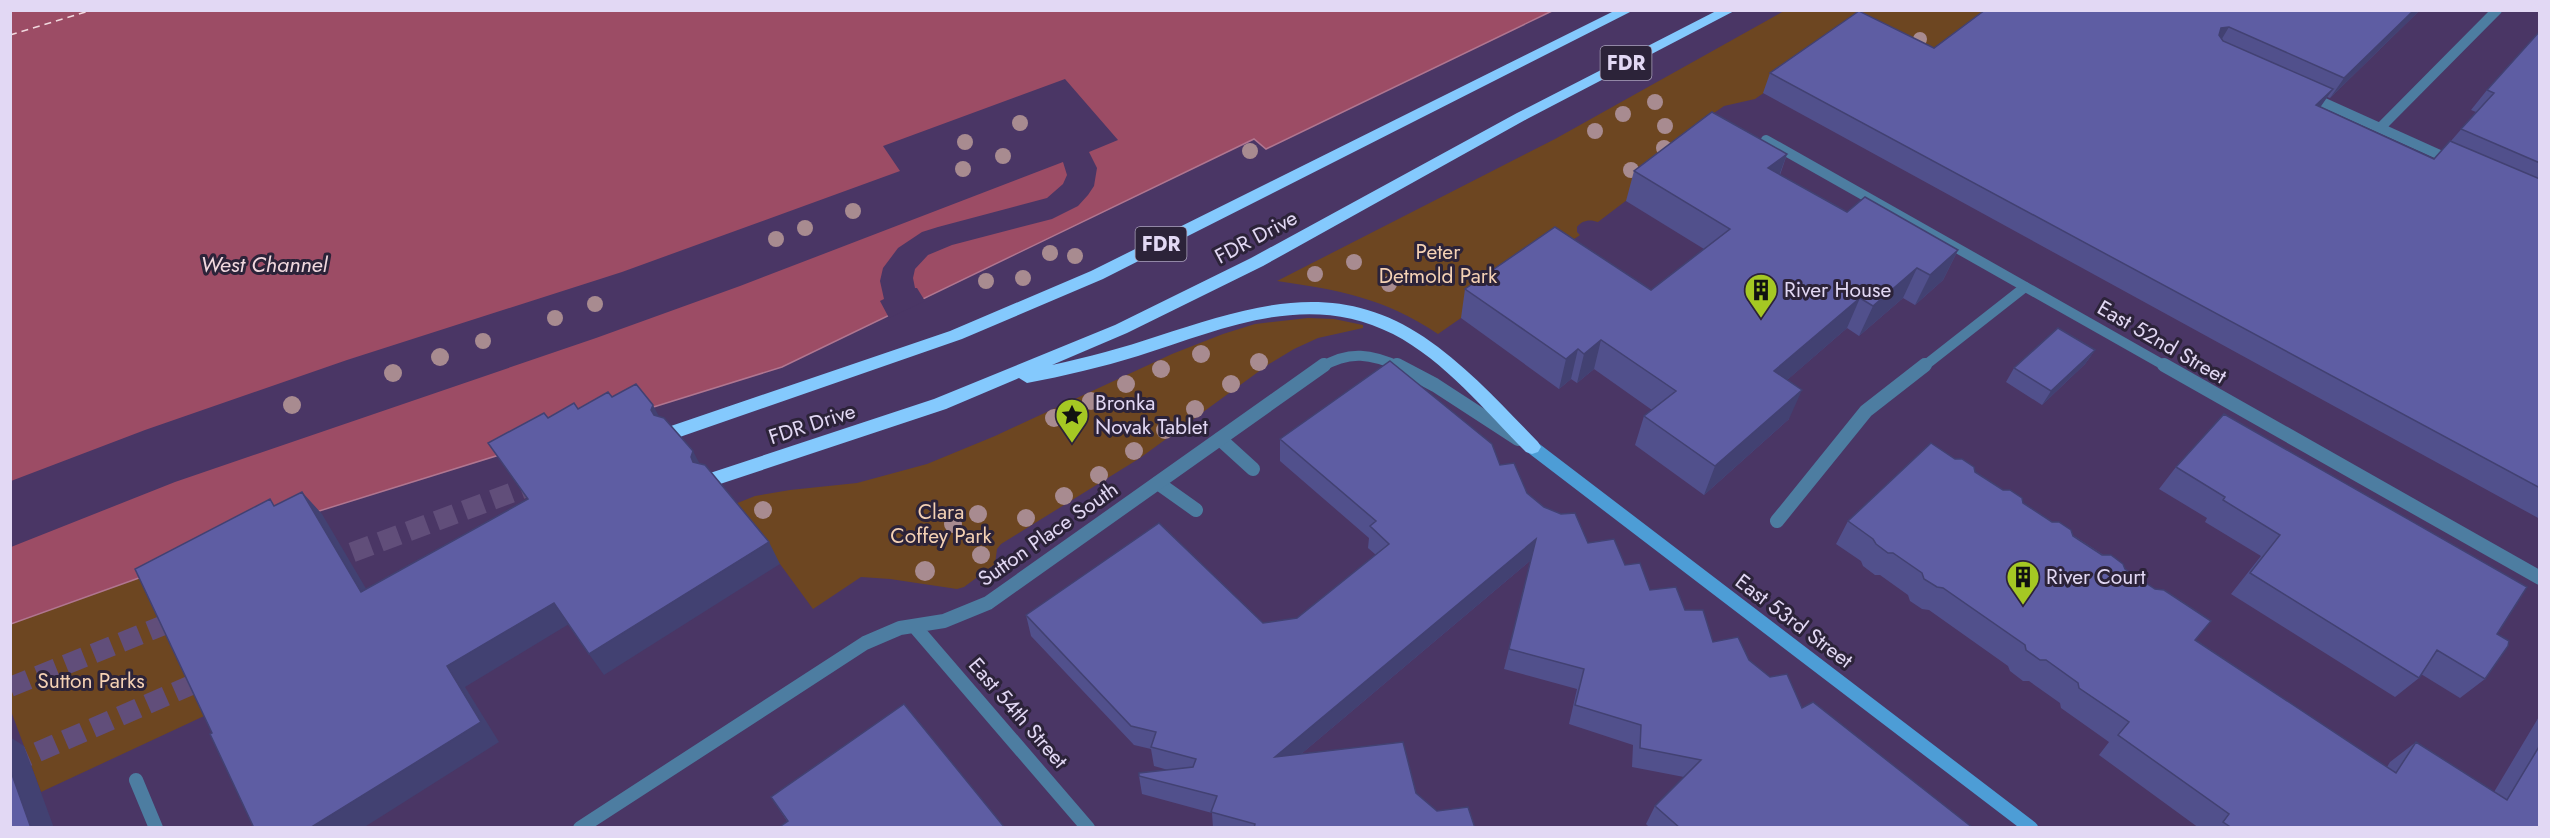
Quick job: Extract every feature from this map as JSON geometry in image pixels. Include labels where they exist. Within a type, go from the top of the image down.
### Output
[{"type":"highway","name":"FDR Drive","points":[[674,432],[956,335],[1097,275],[1628,10]]},
{"type":"highway","name":"FDR Drive","points":[[714,480],[940,404],[1121,329],[1205,289],[1522,116],[1730,10]]},
{"type":"highway","points":[[990,384],[1064,369],[1128,352],[1257,312],[1311,306],[1337,307],[1376,317],[1418,341],[1450,366],[1532,447]]},
{"type":"main road","name":"East 53rd Street","points":[[1532,447],[2031,828]]},
{"type":"street","points":[[2380,128],[2497,10]]},
{"type":"street","points":[[2296,91],[2465,166]]},
{"type":"street","name":"East 52nd Street","points":[[1766,140],[2540,578]]},
{"type":"street","points":[[1777,521],[1866,411],[2025,287]]},
{"type":"street","name":"Sutton Place South","points":[[580,828],[865,643],[900,628],[944,621],[988,603],[1328,363],[1348,355],[1359,354],[1382,359],[1426,380],[1532,447]]},
{"type":"street","points":[[1220,439],[1252,469]]},
{"type":"street","points":[[1158,483],[1196,510]]},
{"type":"street","name":"East 54th Street","points":[[915,627],[1089,828]]},
{"type":"street","points":[[136,780],[156,828]]},
{"type":"green space","name":"Peter Detmold Park","points":[[1784,11],[2002,11],[1919,73],[1852,31],[1755,99],[1724,106],[1714,113],[1707,121],[1703,142],[1598,222],[1589,220],[1581,223],[1577,227],[1580,235],[1438,334],[1399,312],[1361,297],[1277,281],[1555,139]]},
{"type":"green space","name":"Clara Coffey Park","points":[[1308,318],[1334,319],[1363,325],[1363,328],[1318,338],[1269,364],[1140,458],[1001,544],[997,549],[995,564],[964,587],[957,589],[861,577],[813,609],[780,564],[730,506],[755,496],[857,483],[927,464],[995,436],[1172,354],[1223,334],[1255,324]]},
{"type":"green space","name":"Sutton Parks","points":[[150,574],[217,710],[41,792],[11,711],[10,624]]},
{"type":"water","name":"West Channel","points":[[10,11],[1552,11],[1266,149],[1254,139],[782,367],[287,521],[11,624]]},
{"type":"pier","points":[[1065,79],[1118,140],[1089,152],[1097,168],[1094,186],[1088,195],[1078,206],[1052,219],[952,245],[928,255],[915,269],[913,278],[915,288],[925,301],[889,318],[880,301],[884,299],[880,281],[883,268],[898,248],[922,232],[1047,198],[1063,184],[1067,175],[1063,162],[740,286],[596,338],[175,482],[11,547],[11,481],[145,430],[347,360],[622,272],[900,171],[883,146]]},
{"type":"building","points":[[1985,10],[2414,10],[2344,78],[2229,27],[2221,28],[2219,35],[2223,41],[2333,89],[2316,105],[2434,159],[2450,141],[2540,179],[2540,488],[1770,73],[1859,11],[1934,48]]},
{"type":"building","points":[[2540,31],[2540,163],[2461,129],[2494,93],[2487,90]]},
{"type":"building","name":"River House","points":[[1712,112],[1787,154],[1768,168],[1847,212],[1865,197],[1958,250],[1930,275],[1917,268],[1873,306],[1860,298],[1774,371],[1802,390],[1715,466],[1644,416],[1676,391],[1601,340],[1584,354],[1578,349],[1566,359],[1465,289],[1555,227],[1651,290],[1730,229],[1634,171]]},
{"type":"building","points":[[2058,328],[2095,350],[2051,391],[2014,368]]},
{"type":"building","points":[[1390,361],[1492,444],[1500,465],[1514,463],[1527,493],[1544,507],[1561,514],[1575,513],[1588,543],[1614,539],[1625,565],[1640,563],[1650,590],[1676,587],[1685,610],[1703,610],[1713,642],[1738,637],[1749,660],[1770,677],[1787,674],[1802,708],[1813,702],[1973,828],[1680,828],[1655,806],[1701,760],[1640,748],[1641,725],[1575,705],[1584,669],[1509,649],[1536,539],[1275,757],[1403,742],[1416,793],[1437,811],[1468,807],[1475,828],[1254,828],[1255,824],[1211,812],[1217,796],[1139,776],[1139,773],[1193,767],[1196,759],[1151,747],[1156,732],[1131,726],[1026,615],[1159,523],[1263,623],[1297,618],[1389,544],[1370,526],[1376,521],[1280,439]]},
{"type":"building","points":[[636,384],[653,405],[651,410],[654,415],[664,418],[693,451],[691,457],[693,462],[705,465],[769,542],[589,654],[554,603],[447,666],[481,722],[310,828],[254,828],[135,569],[270,499],[274,506],[302,492],[361,592],[528,499],[488,443],[544,413],[548,418],[574,403],[578,409],[608,392],[612,397]]},
{"type":"building","points":[[2224,414],[2527,587],[2497,634],[2509,641],[2508,646],[2485,679],[2437,650],[2419,678],[2250,573],[2280,535],[2223,500],[2225,497],[2176,467]]},
{"type":"building","points":[[1931,443],[1955,459],[1962,459],[1974,467],[1975,472],[2003,490],[2010,490],[2022,498],[2023,503],[2052,522],[2059,522],[2071,530],[2073,536],[2102,555],[2111,555],[2123,564],[2125,569],[2155,589],[2164,590],[2211,621],[2195,640],[2396,773],[2416,742],[2507,800],[2540,745],[2540,828],[2232,828],[2223,822],[2229,814],[2118,735],[2129,722],[2079,688],[2078,683],[2046,660],[2040,660],[2026,650],[2025,645],[1943,588],[1924,579],[1922,573],[1893,553],[1888,553],[1848,521]]},
{"type":"building","points":[[904,704],[1005,828],[778,828],[788,821],[771,797]]},
{"type":"building","points":[[10,769],[31,828],[10,828]]},
{"type":"ferry route","points":[[10,35],[92,10]]},
{"type":"tunnel","points":[[324,563],[543,481]]},
{"type":"tunnel","points":[[10,687],[184,617]]},
{"type":"tunnel","points":[[10,764],[212,676]]},
{"type":"place","name":"River House","points":[[1761,319]]},
{"type":"place","name":"Bronka Novak Tablet","points":[[1072,444]]},
{"type":"place","name":"River Court","points":[[2023,606]]}]
